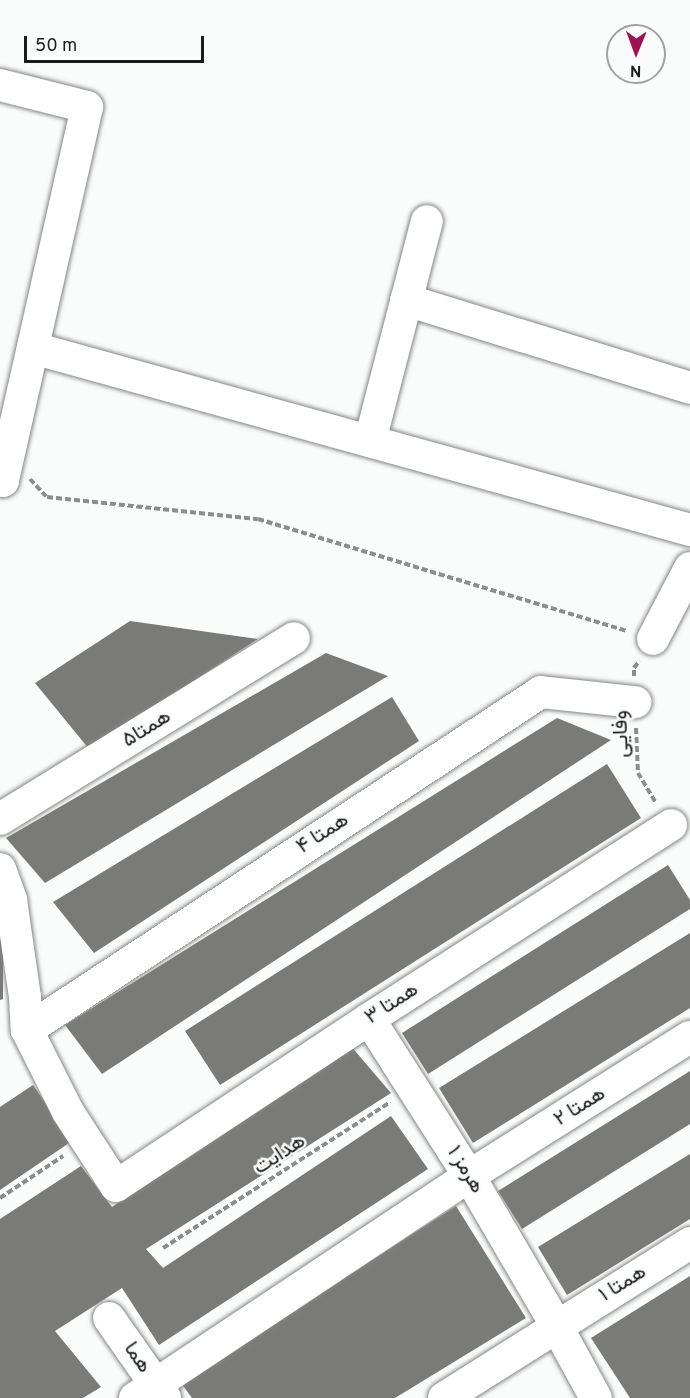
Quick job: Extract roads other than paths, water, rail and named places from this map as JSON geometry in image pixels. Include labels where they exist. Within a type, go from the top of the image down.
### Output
[{"type":"street","points":[[0,86],[87,107],[4,468]]},
{"type":"street","points":[[370,441],[427,221]]},
{"type":"street","points":[[406,300],[690,388]]},
{"type":"street","points":[[33,348],[690,530]]},
{"type":"street","points":[[653,639],[690,568]]},
{"type":"street","name":"همتا۵","points":[[0,819],[294,638]]},
{"type":"street","name":"همتا ۴","points":[[18,1018],[541,692],[635,702]]},
{"type":"street","name":"همتا ۳","points":[[18,1018],[68,1112],[116,1186],[369,1019],[671,825]]},
{"type":"street","points":[[0,869],[11,900],[18,1018]]},
{"type":"street","name":"هرمز ۱","points":[[369,1019],[469,1176],[596,1398]]},
{"type":"street","name":"همتا ۲","points":[[152,1394],[469,1176],[690,1037]]},
{"type":"street","name":"همتا ۱","points":[[444,1398],[556,1325],[690,1243]]},
{"type":"street","name":"هما","points":[[109,1318],[152,1394]]}]
